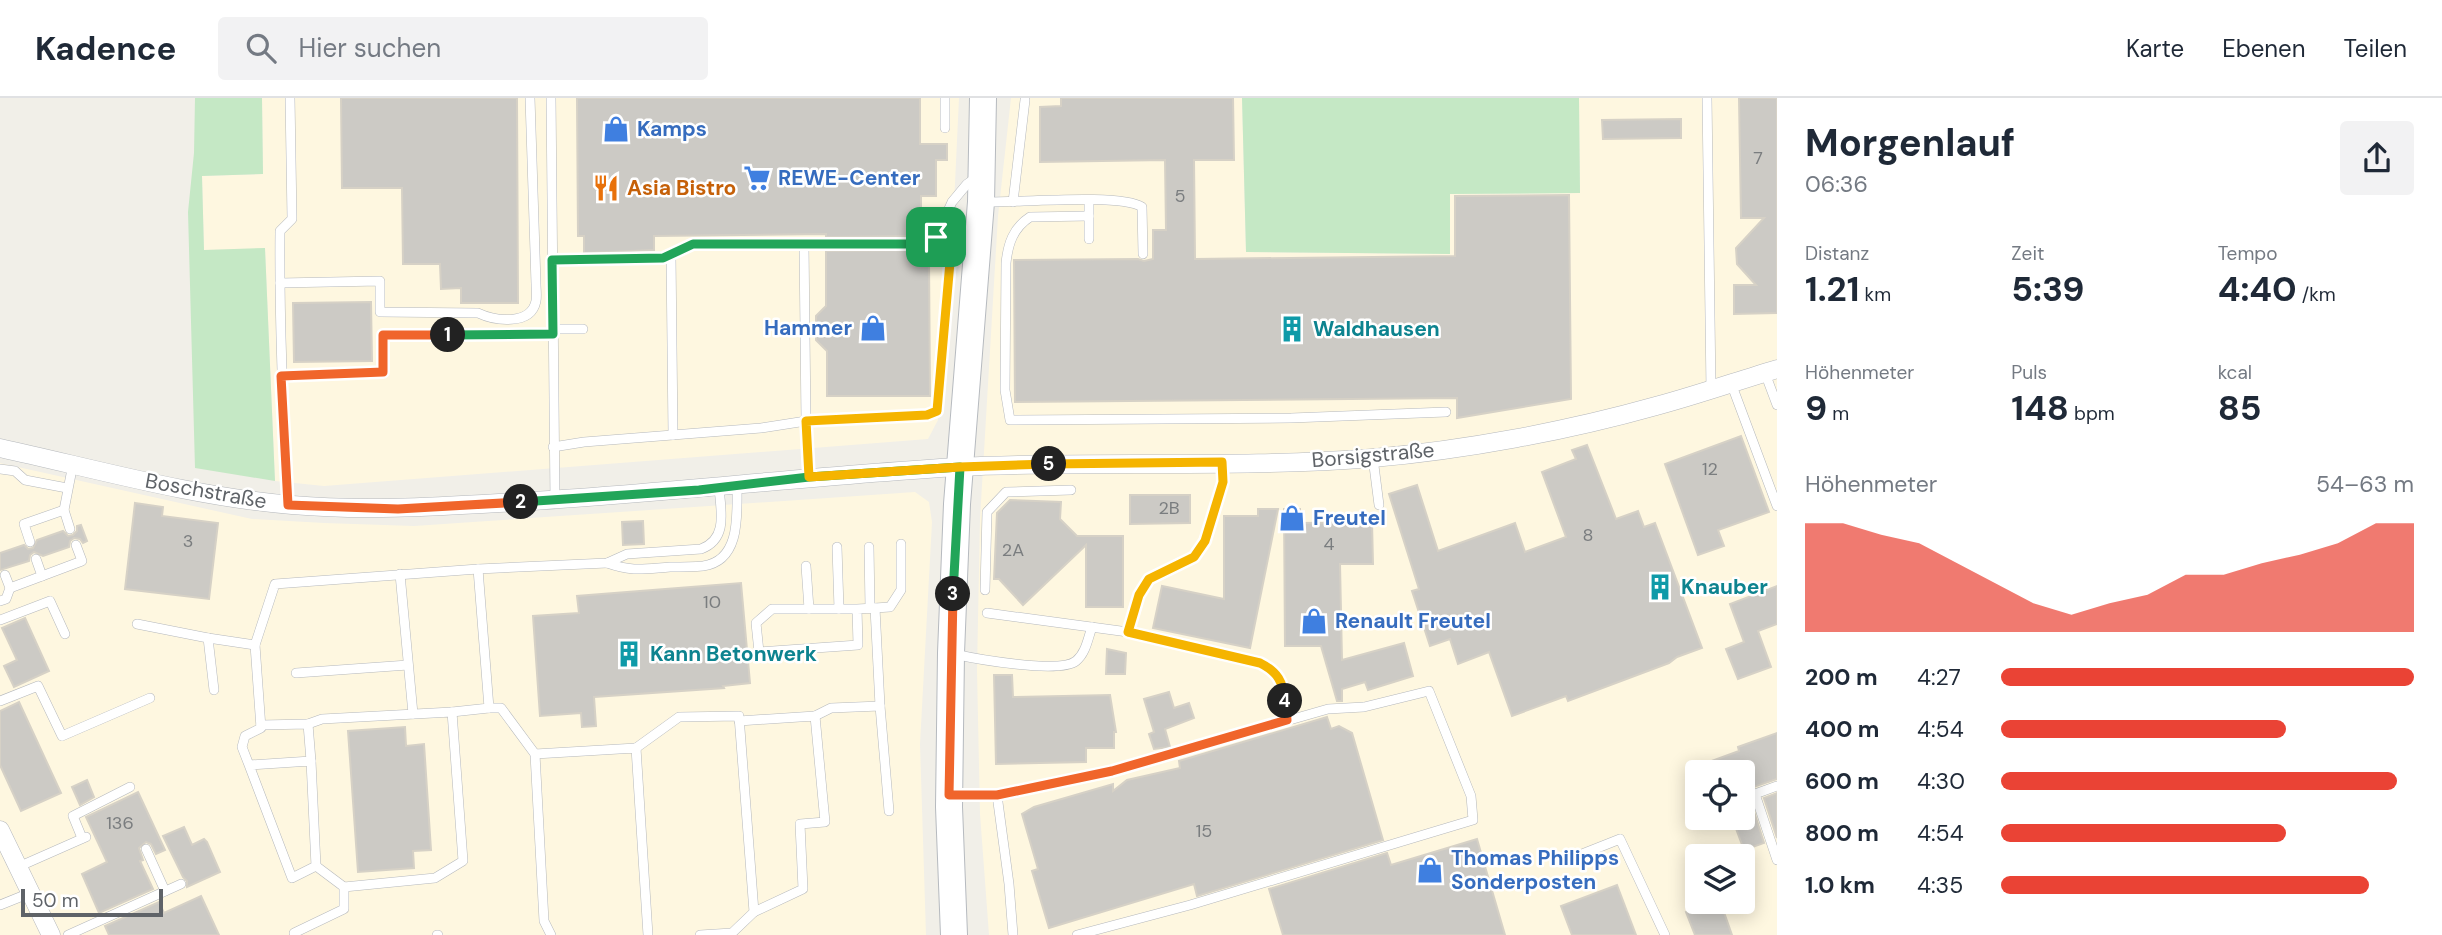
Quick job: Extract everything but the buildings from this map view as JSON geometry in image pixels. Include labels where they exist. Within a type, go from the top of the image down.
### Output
[{"type":"main road","points":[[954,935],[949,795],[951,653],[960,467],[981,202],[983,98]]},
{"type":"main road","points":[[982,173],[995,98]]},
{"type":"street","name":"Borsigstraße","points":[[960,467],[1291,462],[1373,458],[1453,448],[1596,421],[1771,371]]},
{"type":"street","name":"Boschstraße","points":[[0,448],[178,488],[288,505],[398,509],[555,500],[809,477],[960,467]]},
{"type":"street","points":[[0,830],[51,935]]},
{"type":"lane","points":[[288,505],[281,376],[280,231],[292,219],[290,98]]},
{"type":"lane","points":[[280,283],[380,281],[380,312],[478,313],[492,320],[514,319],[530,313],[536,303],[530,98]]},
{"type":"lane","points":[[551,98],[555,500]]},
{"type":"lane","points":[[945,98],[945,128]]},
{"type":"lane","points":[[1707,98],[1711,390]]},
{"type":"lane","points":[[1013,202],[1025,100]]},
{"type":"lane","points":[[552,260],[624,260],[671,256],[693,244],[925,243],[936,237],[952,202],[967,184],[982,173]]},
{"type":"lane","points":[[1089,201],[1089,239]]},
{"type":"lane","points":[[981,202],[1135,202],[1142,207],[1143,254]]},
{"type":"lane","points":[[1089,216],[1030,217],[1014,231],[1007,249],[1006,263],[1005,390],[1010,419],[1291,418],[1446,412]]},
{"type":"lane","points":[[553,447],[584,442],[761,428],[806,421],[927,415],[937,411],[950,262],[949,253],[936,237]]},
{"type":"lane","points":[[804,244],[809,477]]},
{"type":"lane","points":[[671,256],[673,435]]},
{"type":"lane","points":[[281,376],[383,372],[383,335],[583,329]]},
{"type":"lane","points":[[1771,371],[1777,405]]},
{"type":"lane","points":[[1731,383],[1777,506]]},
{"type":"lane","points":[[1373,458],[1379,505]]},
{"type":"lane","points":[[1128,632],[1139,595],[1149,579],[1194,557],[1205,541],[1223,482],[1222,462]]},
{"type":"lane","points":[[70,528],[64,510],[74,464]]},
{"type":"lane","points":[[0,468],[15,471],[25,480],[67,488]]},
{"type":"lane","points":[[607,563],[627,554],[701,549],[710,546],[718,537],[728,486]]},
{"type":"lane","points":[[316,866],[292,878],[242,747],[245,736],[261,728],[255,645],[275,584],[478,569],[607,563],[628,570],[705,566],[723,557],[734,538],[737,520],[728,486]]},
{"type":"lane","points":[[985,590],[987,512],[1006,492],[1071,490]]},
{"type":"lane","points":[[30,542],[24,524],[64,510]]},
{"type":"lane","points":[[857,609],[858,645],[759,652],[756,623],[772,609],[890,607],[901,590],[901,544]]},
{"type":"lane","points":[[10,588],[82,561],[76,545]]},
{"type":"lane","points":[[837,547],[839,609]]},
{"type":"lane","points":[[869,547],[889,811]]},
{"type":"lane","points":[[36,559],[43,576]]},
{"type":"lane","points":[[806,566],[809,609]]},
{"type":"lane","points":[[478,569],[489,708]]},
{"type":"lane","points":[[400,574],[413,714]]},
{"type":"lane","points":[[0,601],[6,599],[10,588],[5,575]]},
{"type":"lane","points":[[0,620],[50,601],[65,634]]},
{"type":"lane","points":[[987,613],[1128,632],[1260,663],[1272,669],[1280,678],[1287,720]]},
{"type":"lane","points":[[137,624],[255,645]]},
{"type":"lane","points":[[951,653],[1055,667],[1069,665],[1085,650],[1092,627]]},
{"type":"lane","points":[[208,638],[214,690]]},
{"type":"lane","points":[[296,673],[408,665]]},
{"type":"lane","points":[[0,701],[38,686],[62,736],[150,698]]},
{"type":"lane","points":[[949,795],[997,795],[1112,771],[1328,709],[1364,707],[1429,691],[1471,796],[1473,820],[1190,905],[1077,935]]},
{"type":"lane","points":[[739,721],[816,716],[831,708],[880,706]]},
{"type":"lane","points":[[261,725],[308,724],[322,719],[501,708],[535,754],[544,921],[551,935]]},
{"type":"lane","points":[[316,866],[344,887],[435,878],[463,861],[452,712]]},
{"type":"lane","points":[[535,754],[636,748],[679,717],[738,716],[754,912]]},
{"type":"lane","points":[[700,935],[732,933],[754,912],[803,889],[800,824],[825,822],[816,716]]},
{"type":"lane","points":[[308,724],[316,866]]},
{"type":"lane","points":[[636,748],[648,935]]},
{"type":"lane","points":[[249,765],[311,761]]},
{"type":"lane","points":[[1777,786],[1755,794],[1777,860]]},
{"type":"lane","points":[[18,867],[84,838],[73,816],[130,787]]},
{"type":"lane","points":[[997,795],[1013,935]]},
{"type":"lane","points":[[1572,858],[1620,839],[1665,935]]},
{"type":"lane","points":[[146,849],[165,891]]},
{"type":"lane","points":[[68,935],[181,884]]},
{"type":"lane","points":[[294,933],[344,909],[344,887]]},
{"type":"lane","points":[[0,905],[30,893]]},
{"type":"shaded area","points":[[262,98],[959,98],[953,226],[938,420],[928,439],[324,486],[275,481],[265,249],[204,250],[202,176],[263,174]]},
{"type":"shaded area","points":[[1011,98],[1242,98],[1246,252],[1450,254],[1450,194],[1580,193],[1579,98],[1777,98],[1777,935],[989,935],[980,814],[977,670],[980,519],[998,216]]},
{"type":"shaded area","points":[[0,463],[252,519],[414,526],[915,492],[929,502],[932,522],[920,744],[926,935],[0,935]]},
{"type":"green space","points":[[195,98],[262,98],[263,174],[202,176],[204,250],[265,248],[275,481],[195,468],[188,212],[194,153]]},
{"type":"green space","points":[[1242,98],[1579,98],[1580,193],[1450,194],[1450,254],[1246,252]]},
{"type":"place","name":"Kamps","points":[[616,129]]},
{"type":"place","name":"REWE-Center","points":[[757,178]]},
{"type":"place","name":"Asia Bistro","points":[[606,188]]},
{"type":"place","name":"Hammer","points":[[873,328]]},
{"type":"place","name":"Waldhausen","points":[[1292,329]]},
{"type":"place","name":"Freutel","points":[[1292,518]]},
{"type":"place","name":"Knauber","points":[[1660,587]]},
{"type":"place","name":"Renault Freutel","points":[[1314,621]]},
{"type":"place","name":"Kann Betonwerk","points":[[629,654]]},
{"type":"place","name":"Thomas Philipps Sonderposten","points":[[1430,870]]},
{"type":"route","points":[[936,237],[925,243],[915,244],[693,244],[663,258],[552,260],[553,334],[383,335],[383,372],[281,376],[288,505],[398,509],[699,490],[809,477],[960,467],[951,653],[949,795],[997,795],[1112,771],[1287,720],[1284,691],[1280,678],[1272,669],[1260,663],[1128,632],[1139,595],[1149,579],[1194,557],[1205,541],[1223,482],[1222,462],[960,467],[911,470],[809,477],[806,421],[927,415],[937,411],[950,262],[949,253],[936,237]]}]
